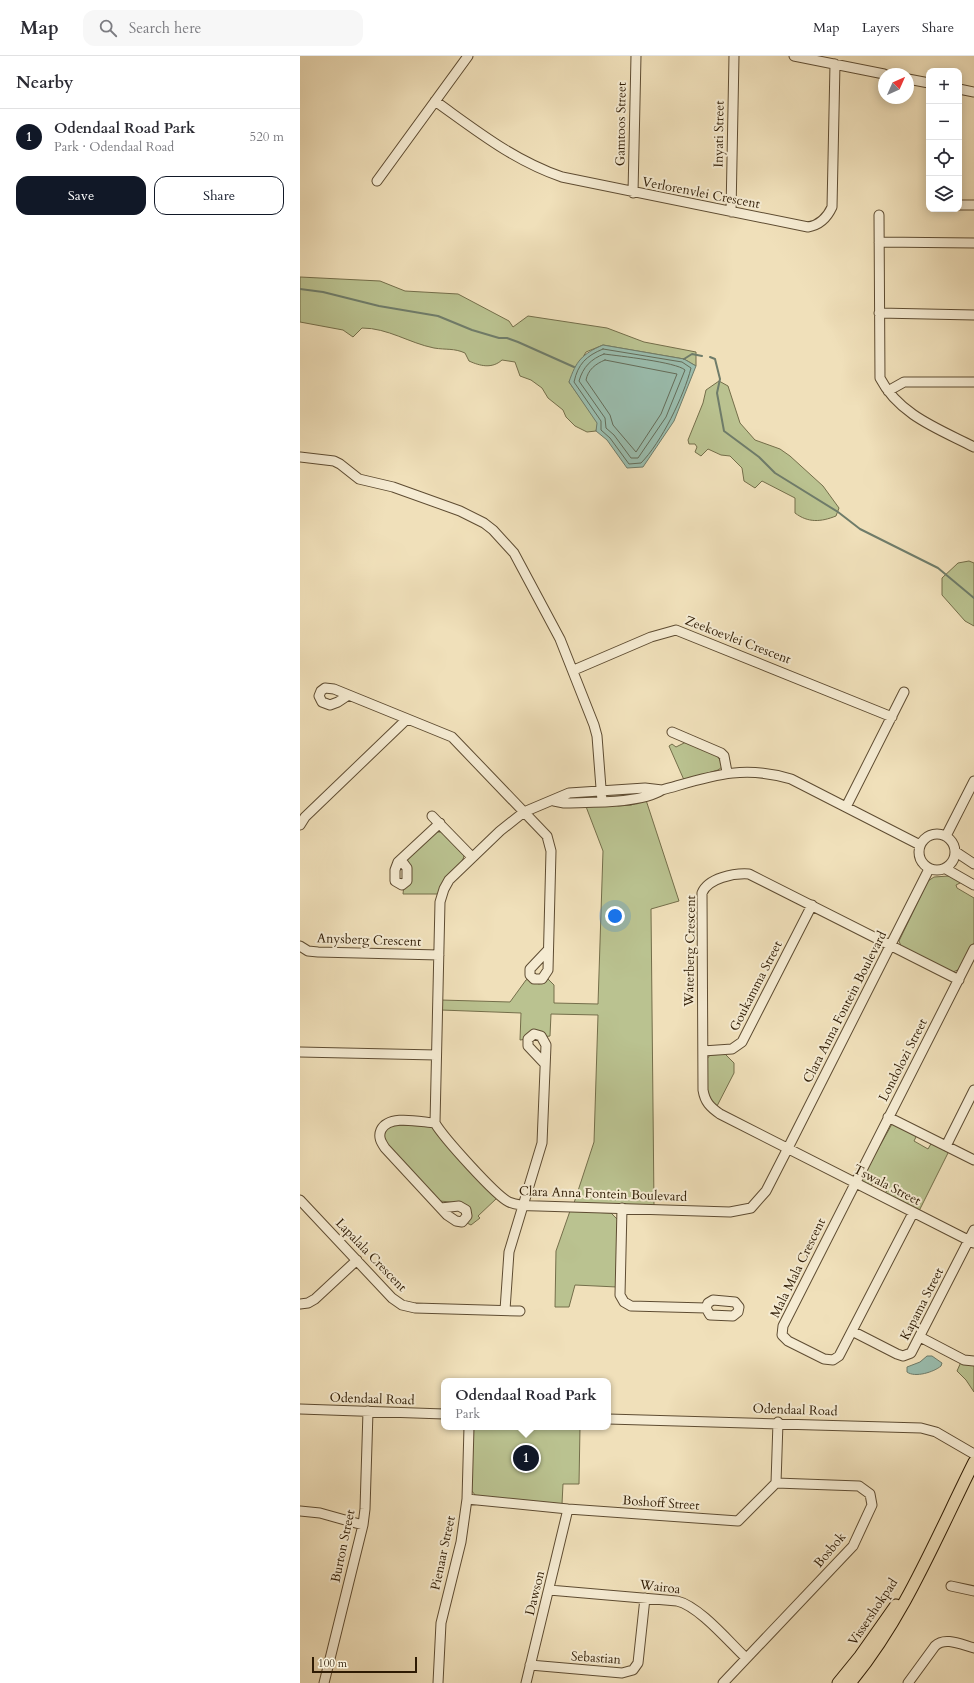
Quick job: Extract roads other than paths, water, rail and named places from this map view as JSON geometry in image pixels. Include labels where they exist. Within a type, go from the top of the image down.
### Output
[{"type":"main road","name":"Vissershokpad","points":[[850,1683],[877,1649],[909,1596],[928,1554],[974,1462]]},
{"type":"main road","name":"Vissershokpad","points":[[838,1683],[877,1633],[928,1554]]},
{"type":"street","points":[[377,181],[468,56]]},
{"type":"street","name":"Gamtoos Street","points":[[633,192],[636,56]]},
{"type":"street","name":"Inyati Street","points":[[731,212],[734,56]]},
{"type":"street","points":[[794,56],[878,73]]},
{"type":"street","name":"Verlorenvlei Crescent","points":[[435,100],[506,152],[528,164],[562,178],[808,227],[819,224],[827,216],[833,200],[835,64]]},
{"type":"street","points":[[914,80],[926,82]]},
{"type":"street","points":[[962,90],[974,92]]},
{"type":"street","points":[[962,204],[974,205]]},
{"type":"street","points":[[879,215],[880,378],[888,391],[906,411],[973,445]]},
{"type":"street","points":[[879,242],[974,243]]},
{"type":"street","points":[[879,313],[974,315]]},
{"type":"street","points":[[888,391],[904,382],[974,382]]},
{"type":"street","points":[[300,457],[334,461],[359,479],[393,487],[468,515],[484,523],[508,545],[560,639],[574,670],[597,736],[602,801]]},
{"type":"street","name":"Zeekoevlei Crescent","points":[[574,670],[651,637],[676,630],[892,716]]},
{"type":"street","points":[[846,807],[904,692]]},
{"type":"street","points":[[347,696],[456,740],[547,836],[551,846],[547,951]]},
{"type":"street","points":[[300,826],[305,816],[407,719]]},
{"type":"street","points":[[672,732],[721,753],[724,756],[727,772]]},
{"type":"street","points":[[554,801],[564,803],[637,799],[655,794],[662,790],[727,772],[757,772],[773,774],[790,779],[920,845]]},
{"type":"street","points":[[946,836],[974,781]]},
{"type":"street","points":[[442,1208],[385,1148],[380,1139],[381,1130],[389,1122],[435,1123],[440,902],[444,889],[449,880],[472,857],[500,831],[524,812],[554,801],[561,796],[570,793],[655,788],[662,790]]},
{"type":"street","points":[[432,816],[472,857]]},
{"type":"street","points":[[401,860],[440,823]]},
{"type":"street","points":[[933,834],[946,836],[953,843],[956,852],[953,862],[946,869],[937,871],[929,869],[920,859],[920,845],[926,838],[933,834]]},
{"type":"street","points":[[956,852],[974,864]]},
{"type":"street","name":"Clara Anna Fontein Boulevard","points":[[435,1123],[443,1135],[498,1193],[510,1202],[522,1205],[732,1212],[751,1208],[766,1191],[929,869]]},
{"type":"street","points":[[946,869],[974,884]]},
{"type":"street","name":"Waterberg Crescent","points":[[788,1148],[720,1114],[709,1106],[704,1097],[700,904],[702,893],[706,886],[717,880],[749,874],[959,980]]},
{"type":"street","name":"Goukamma Street","points":[[702,1051],[732,1049],[742,1042],[812,905]]},
{"type":"street","name":"Anysberg Crescent","points":[[300,946],[308,951],[318,952],[439,955]]},
{"type":"street","name":"Londolozi Street","points":[[855,1182],[974,949]]},
{"type":"street","points":[[300,1052],[436,1055]]},
{"type":"street","points":[[505,1310],[507,1264],[512,1240],[542,1143],[544,1063]]},
{"type":"street","points":[[946,1146],[974,1090]]},
{"type":"street","points":[[888,1117],[974,1160]]},
{"type":"street","name":"Tswala Street","points":[[788,1148],[971,1242]]},
{"type":"street","name":"Mala Mala Crescent","points":[[855,1182],[783,1326],[782,1332],[788,1341],[824,1360],[836,1358],[841,1354],[913,1213]]},
{"type":"street","name":"Lapalala Crescent","points":[[300,1200],[392,1298],[407,1307],[520,1311]]},
{"type":"street","points":[[622,1208],[620,1295],[624,1302],[631,1306],[706,1308]]},
{"type":"street","name":"Kapama Street","points":[[852,1331],[897,1354],[903,1356],[912,1351],[971,1242],[974,1230]]},
{"type":"street","points":[[300,1304],[308,1303],[315,1299],[357,1260]]},
{"type":"street","points":[[920,1337],[964,1360],[974,1361]]},
{"type":"street","name":"Odendaal Road","points":[[300,1410],[441,1414]]},
{"type":"street","name":"Burton Street","points":[[324,1683],[363,1525],[365,1509],[368,1411]]},
{"type":"street","name":"Odendaal Road","points":[[611,1419],[778,1422],[922,1428],[936,1432],[974,1454]]},
{"type":"street","points":[[776,1483],[778,1422]]},
{"type":"street","name":"Pienaar Street","points":[[438,1683],[441,1623],[461,1542],[467,1499],[469,1430]]},
{"type":"street","name":"Boshoff Street","points":[[467,1499],[568,1509],[734,1521],[742,1518],[776,1483]]},
{"type":"street","name":"Bosbok","points":[[723,1683],[849,1550],[872,1506],[870,1494],[859,1486],[776,1483]]},
{"type":"street","name":"Dawson","points":[[526,1683],[568,1509]]},
{"type":"street","points":[[300,1511],[320,1513],[363,1525]]},
{"type":"street","points":[[951,1586],[974,1591]]},
{"type":"street","name":"Wairoa","points":[[549,1590],[677,1601],[689,1605],[746,1658]]},
{"type":"street","name":"Sebastian","points":[[530,1665],[622,1673],[630,1672],[638,1663],[645,1598]]},
{"type":"street","points":[[908,1683],[935,1646],[940,1642],[948,1641],[974,1648]]},
{"type":"water","points":[[603,345],[684,359],[696,366],[674,421],[643,467],[627,468],[607,440],[596,431],[597,423],[569,382],[577,363],[585,355]]},
{"type":"water","points":[[927,1356],[932,1356],[942,1363],[941,1366],[924,1374],[910,1374],[907,1372],[907,1367],[920,1362]]},
{"type":"waterway","points":[[300,289],[323,292],[379,306],[438,316],[472,330],[518,342],[574,367]]},
{"type":"waterway","points":[[684,359],[692,354],[702,356]]},
{"type":"waterway","points":[[710,357],[715,359],[720,379],[717,393],[724,431],[759,457],[775,473],[838,512],[860,529],[938,568],[974,598]]},
{"type":"place","name":"Odendaal Road Park","points":[[526,1458]]}]
